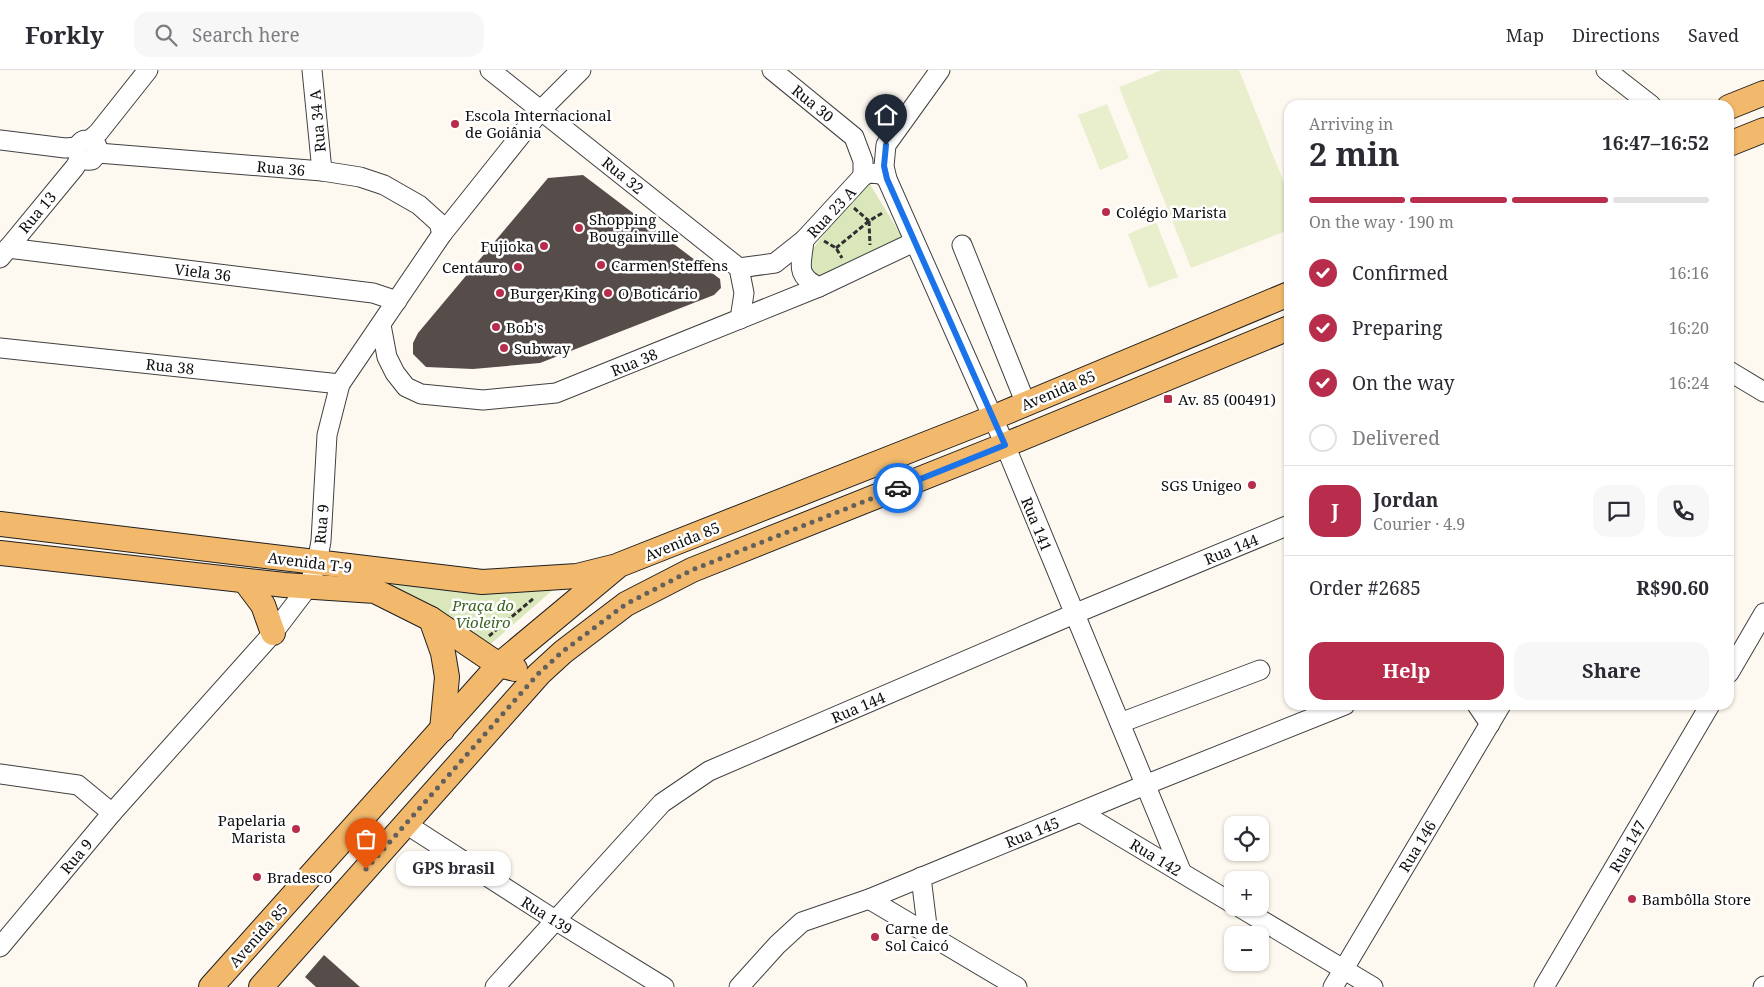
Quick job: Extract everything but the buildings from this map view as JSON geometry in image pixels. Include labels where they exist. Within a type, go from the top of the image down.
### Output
[{"type":"main road","points":[[1734,105],[1764,93]]},
{"type":"main road","points":[[1734,120],[1764,108]]},
{"type":"main road","points":[[1734,142],[1764,130]]},
{"type":"main road","points":[[1734,156],[1764,145]]},
{"type":"main road","name":"Avenida 85","points":[[211,987],[499,666],[619,565],[992,418],[1284,296]]},
{"type":"main road","name":"Avenida 85","points":[[261,987],[538,674],[562,652],[626,604],[692,570],[1005,445],[1284,330]]},
{"type":"main road","name":"Avenida T-9","points":[[0,524],[482,582],[576,576],[619,565]]},
{"type":"main road","name":"Avenida T-9","points":[[0,553],[245,581],[375,591],[431,619],[499,666],[538,674]]},
{"type":"main road","points":[[245,581],[263,605],[273,633]]},
{"type":"main road","points":[[431,619],[443,653],[447,677],[442,730]]},
{"type":"street","name":"Rua 13","points":[[4,253],[148,70]]},
{"type":"street","name":"Rua 34 A","points":[[312,70],[322,171]]},
{"type":"street","name":"Rua 32","points":[[490,70],[739,268]]},
{"type":"street","name":"Rua 9","points":[[0,947],[112,813],[273,633],[308,587],[317,563],[321,541],[327,435],[340,384],[442,234],[541,110],[582,70]]},
{"type":"street","name":"Rua 30","points":[[772,70],[854,137],[864,161],[863,176]]},
{"type":"street","points":[[887,179],[884,166],[886,145],[940,70]]},
{"type":"street","points":[[1606,70],[1632,98]]},
{"type":"street","points":[[854,137],[868,139],[891,136]]},
{"type":"street","name":"Rua 36","points":[[0,140],[85,150],[322,171],[360,177],[395,190],[419,204],[439,223],[442,234]]},
{"type":"street","name":"Rua 23 A","points":[[739,268],[775,263],[812,244],[863,176],[875,172],[887,179]]},
{"type":"street","name":"Rua 141","points":[[887,179],[1005,445],[1181,871]]},
{"type":"street","name":"Rua 38","points":[[381,325],[387,357],[394,374],[406,387],[421,394],[483,400],[556,393],[819,287],[914,242]]},
{"type":"street","points":[[812,244],[802,270],[803,277],[819,287]]},
{"type":"street","points":[[962,245],[1026,404]]},
{"type":"street","name":"Viela 36","points":[[4,253],[373,293],[397,301]]},
{"type":"street","points":[[739,268],[744,293],[740,319]]},
{"type":"street","name":"Rua 38","points":[[0,348],[340,384]]},
{"type":"street","points":[[1734,374],[1764,392]]},
{"type":"street","name":"Rua 144","points":[[495,987],[662,803],[709,771],[1074,614],[1284,527]]},
{"type":"street","points":[[1734,664],[1764,613]]},
{"type":"street","points":[[1120,723],[1260,670]]},
{"type":"street","name":"Rua 145","points":[[739,987],[778,944],[802,922],[868,899],[1332,710]]},
{"type":"street","points":[[1480,710],[1490,724]]},
{"type":"street","name":"Rua 146","points":[[1333,987],[1498,710]]},
{"type":"street","name":"Rua 147","points":[[1544,987],[1707,710]]},
{"type":"street","points":[[0,774],[78,785],[112,813]]},
{"type":"street","name":"Rua 142","points":[[1080,812],[1224,898]]},
{"type":"street","name":"Rua 139","points":[[406,824],[555,920],[664,987]]},
{"type":"street","points":[[921,877],[928,934]]},
{"type":"street","points":[[868,899],[1018,987]]},
{"type":"street","points":[[1254,916],[1373,987]]},
{"type":"path","points":[[849,204],[869,221],[870,246]]},
{"type":"path","points":[[836,248],[869,221],[886,210]]},
{"type":"path","points":[[812,244],[823,241],[828,234]]},
{"type":"path","points":[[823,241],[836,248],[842,255],[842,260]]},
{"type":"path","points":[[487,638],[537,595]]},
{"type":"green space","points":[[1162,70],[1239,70],[1284,182],[1284,232],[1191,268],[1119,87]]},
{"type":"green space","points":[[1107,104],[1129,158],[1100,170],[1078,115]]},
{"type":"green space","points":[[866,178],[904,240],[815,280],[806,273],[809,254]]},
{"type":"green space","points":[[1156,222],[1178,277],[1149,288],[1128,234]]},
{"type":"green space","name":"Praça do Violeiro","points":[[349,575],[562,582],[486,648],[402,590],[346,582]]},
{"type":"way so far","points":[[366,869],[538,674],[562,652],[626,604],[692,570],[898,488]]},
{"type":"place","name":"Escola Internacional de Goiânia","points":[[455,124]]},
{"type":"place","name":"Colégio Marista","points":[[1106,212]]},
{"type":"place","name":"Shopping Bougainville","points":[[579,228]]},
{"type":"place","name":"Fujioka","points":[[544,246]]},
{"type":"place","name":"Carmen Steffens","points":[[601,265]]},
{"type":"place","name":"Centauro","points":[[518,267]]},
{"type":"place","name":"Burger King","points":[[500,293]]},
{"type":"place","name":"O Boticário","points":[[608,293]]},
{"type":"place","name":"Bob's","points":[[496,327]]},
{"type":"place","name":"Subway","points":[[504,348]]},
{"type":"place","name":"Av. 85 (00491)","points":[[1168,399]]},
{"type":"place","name":"SGS Unigeo","points":[[1252,485]]},
{"type":"place","name":"Papelaria Marista","points":[[296,829]]},
{"type":"place","name":"GPS brasil","points":[[366,869]]},
{"type":"place","name":"Bradesco","points":[[257,877]]},
{"type":"place","name":"Bambôlla Store","points":[[1632,899]]},
{"type":"place","name":"Carne de Sol Caicó","points":[[875,937]]},
{"type":"route","points":[[886,145],[884,166],[887,179],[1005,445],[898,488]]}]
